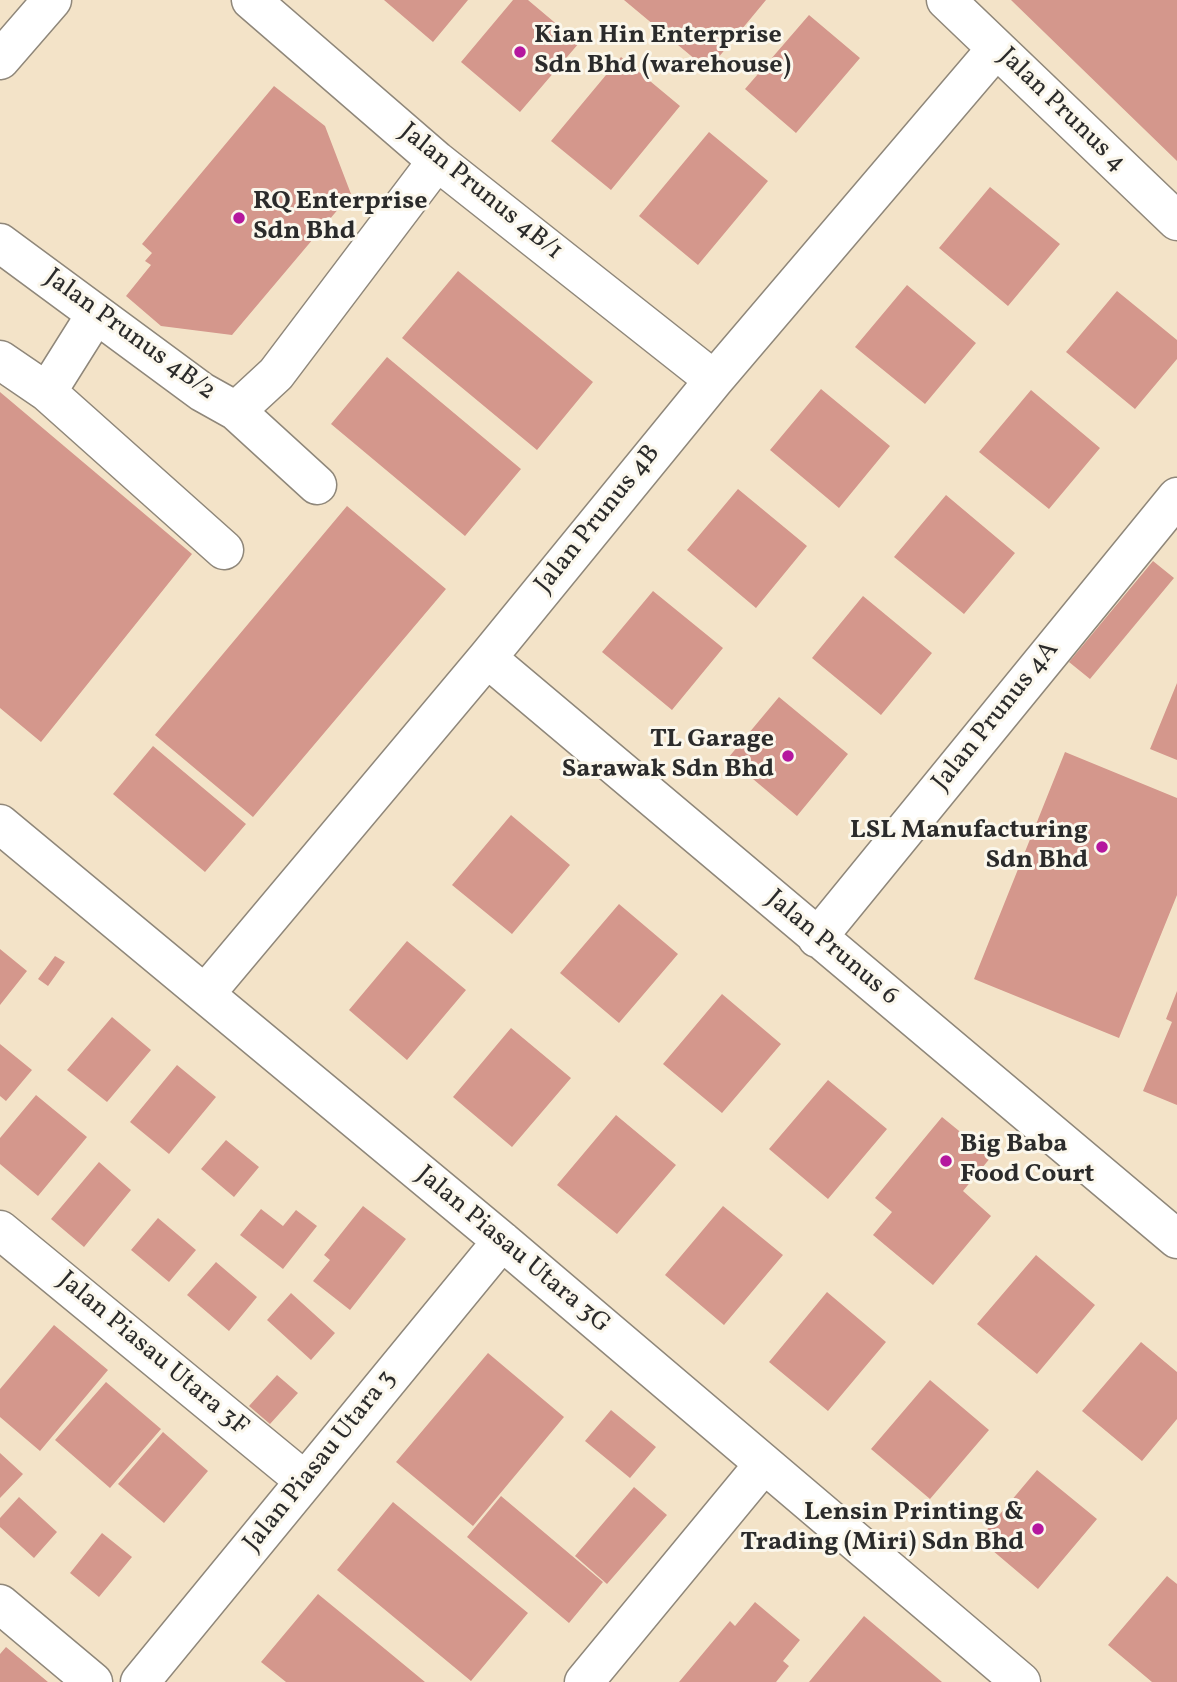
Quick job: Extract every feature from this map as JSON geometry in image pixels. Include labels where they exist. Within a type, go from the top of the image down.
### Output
[{"type":"street","points":[[0,60],[52,0]]},
{"type":"street","name":"Jalan Prunus 4B/1","points":[[251,0],[437,161],[714,380]]},
{"type":"street","name":"Jalan Prunus 4","points":[[946,0],[1177,221]]},
{"type":"street","name":"Jalan Prunus 4B","points":[[205,994],[487,658],[714,380],[996,49]]},
{"type":"street","name":"Jalan Prunus 4B/2","points":[[0,243],[202,393],[236,411],[276,374],[437,161]]},
{"type":"street","points":[[47,392],[96,314]]},
{"type":"street","points":[[0,360],[47,392],[224,550]]},
{"type":"street","points":[[236,411],[317,485]]},
{"type":"street","name":"Jalan Prunus 4A","points":[[817,938],[1177,497]]},
{"type":"street","name":"Jalan Prunus 6","points":[[487,658],[1177,1239]]},
{"type":"street","name":"Jalan Piasau Utara 3G","points":[[0,824],[502,1241],[1021,1682]]},
{"type":"street","name":"Jalan Piasau Utara 3F","points":[[0,1230],[304,1481]]},
{"type":"street","name":"Jalan Piasau Utara 3","points":[[140,1682],[502,1241]]},
{"type":"street","points":[[584,1682],[764,1464]]},
{"type":"street","points":[[0,1604],[93,1682]]},
{"type":"building","points":[[384,0],[468,0],[433,42]]},
{"type":"building","name":"Kian Hin Enterprise Sdn Bhd (warehouse)","points":[[513,0],[528,0],[579,43],[520,112],[461,62]]},
{"type":"building","points":[[624,0],[766,0],[708,70]]},
{"type":"building","points":[[1011,0],[1177,0],[1177,161]]},
{"type":"building","points":[[809,15],[860,58],[796,133],[745,89]]},
{"type":"building","points":[[621,57],[680,106],[611,190],[551,141]]},
{"type":"building","points":[[274,86],[325,126],[351,194],[232,335],[161,326],[126,296],[151,265],[145,261],[152,253],[142,244]]},
{"type":"building","points":[[709,132],[768,181],[698,265],[639,216]]},
{"type":"building","points":[[990,187],[1060,244],[1008,306],[939,248]]},
{"type":"building","points":[[458,271],[593,382],[537,450],[402,338]]},
{"type":"building","points":[[907,285],[976,343],[925,404],[855,347]]},
{"type":"building","points":[[1117,291],[1177,340],[1177,359],[1135,409],[1066,352]]},
{"type":"building","points":[[387,357],[521,469],[465,536],[331,424]]},
{"type":"building","points":[[821,389],[890,446],[839,508],[770,450]]},
{"type":"building","points":[[1031,390],[1100,448],[1049,509],[979,452]]},
{"type":"building","points":[[0,392],[192,554],[41,742],[0,708]]},
{"type":"building","points":[[738,489],[807,546],[756,608],[687,550]]},
{"type":"building","points":[[946,495],[1015,553],[964,614],[894,557]]},
{"type":"building","points":[[347,506],[446,589],[253,817],[155,735]]},
{"type":"building","points":[[1153,561],[1174,578],[1090,679],[1069,662]]},
{"type":"building","points":[[653,591],[723,648],[672,710],[602,652]]},
{"type":"building","points":[[863,596],[932,653],[881,715],[812,658]]},
{"type":"building","points":[[1177,683],[1177,760],[1150,749]]},
{"type":"building","name":"TL Garage Sarawak Sdn Bhd","points":[[779,697],[848,754],[797,816],[728,758]]},
{"type":"building","points":[[153,746],[246,824],[205,872],[113,794]]},
{"type":"building","name":"LSL Manufacturing Sdn Bhd","points":[[1065,752],[1177,798],[1177,895],[1119,1038],[974,979]]},
{"type":"building","points":[[511,815],[570,865],[512,934],[452,885]]},
{"type":"building","points":[[619,904],[678,954],[619,1023],[560,973]]},
{"type":"building","points":[[407,941],[466,990],[407,1060],[349,1010]]},
{"type":"building","points":[[0,949],[27,971],[0,1005]]},
{"type":"building","points":[[55,956],[65,962],[48,986],[38,979]]},
{"type":"building","points":[[1177,991],[1177,1105],[1143,1091],[1172,1022],[1166,1019]]},
{"type":"building","points":[[722,994],[781,1044],[722,1113],[663,1064]]},
{"type":"building","points":[[112,1017],[151,1050],[107,1102],[67,1070]]},
{"type":"building","points":[[511,1028],[571,1078],[512,1147],[453,1097]]},
{"type":"building","points":[[0,1044],[32,1070],[6,1101],[0,1096]]},
{"type":"building","points":[[177,1065],[216,1097],[169,1154],[130,1122]]},
{"type":"building","points":[[828,1080],[887,1129],[828,1199],[769,1149]]},
{"type":"building","points":[[36,1095],[87,1137],[38,1196],[0,1164],[0,1138]]},
{"type":"building","points":[[616,1115],[676,1165],[617,1234],[557,1185]]},
{"type":"building","points":[[942,1117],[991,1157],[963,1191],[991,1216],[933,1285],[873,1235],[892,1212],[875,1198]]},
{"type":"building","points":[[226,1140],[259,1167],[234,1197],[201,1169]]},
{"type":"building","points":[[99,1162],[131,1190],[84,1247],[51,1219]]},
{"type":"building","points":[[363,1206],[406,1239],[350,1310],[313,1281],[330,1260],[324,1255]]},
{"type":"building","points":[[723,1206],[783,1255],[724,1325],[665,1275]]},
{"type":"building","points":[[261,1209],[283,1226],[296,1210],[317,1226],[283,1269],[240,1235]]},
{"type":"building","points":[[158,1218],[196,1250],[169,1282],[131,1250]]},
{"type":"building","points":[[1036,1255],[1095,1305],[1037,1374],[977,1324]]},
{"type":"building","points":[[216,1262],[257,1297],[229,1331],[187,1295]]},
{"type":"building","points":[[827,1292],[886,1342],[828,1411],[769,1362]]},
{"type":"building","points":[[291,1293],[335,1333],[311,1360],[267,1320]]},
{"type":"building","points":[[54,1325],[108,1370],[40,1451],[0,1417],[0,1389]]},
{"type":"building","points":[[1141,1342],[1177,1372],[1177,1419],[1142,1461],[1082,1411]]},
{"type":"building","points":[[488,1353],[564,1417],[473,1526],[396,1462]]},
{"type":"building","points":[[277,1375],[298,1393],[270,1424],[249,1406]]},
{"type":"building","points":[[930,1380],[989,1430],[930,1499],[871,1449]]},
{"type":"building","points":[[106,1382],[161,1429],[110,1488],[55,1440]]},
{"type":"building","points":[[611,1410],[656,1447],[630,1478],[585,1441]]},
{"type":"building","points":[[163,1432],[208,1471],[164,1523],[118,1484]]},
{"type":"building","points":[[0,1453],[23,1474],[0,1498]]},
{"type":"building","name":"Lensin Printing & Trading (Miri) Sdn Bhd","points":[[1037,1470],[1097,1519],[1038,1589],[979,1539]]},
{"type":"building","points":[[634,1487],[667,1515],[607,1584],[575,1556]]},
{"type":"building","points":[[501,1496],[603,1582],[569,1623],[467,1537]]},
{"type":"building","points":[[19,1497],[57,1532],[34,1558],[0,1527],[0,1518]]},
{"type":"building","points":[[393,1502],[528,1613],[471,1681],[337,1570]]},
{"type":"building","points":[[102,1533],[132,1557],[99,1597],[70,1573]]},
{"type":"building","points":[[1167,1576],[1177,1584],[1177,1682],[1152,1682],[1108,1645]]},
{"type":"building","points":[[318,1594],[425,1682],[286,1682],[261,1662]]},
{"type":"building","points":[[755,1602],[800,1640],[783,1661],[789,1666],[776,1682],[679,1682],[730,1621],[735,1626]]},
{"type":"building","points":[[864,1616],[942,1682],[809,1682]]},
{"type":"building","points":[[6,1647],[48,1682],[0,1682],[0,1654]]},
{"type":"place","name":"Kian Hin Enterprise Sdn Bhd (warehouse)","points":[[520,52]]},
{"type":"place","name":"RQ Enterprise Sdn Bhd","points":[[239,218]]},
{"type":"place","name":"TL Garage Sarawak Sdn Bhd","points":[[788,756]]},
{"type":"place","name":"LSL Manufacturing Sdn Bhd","points":[[1102,847]]},
{"type":"place","name":"Big Baba Food Court","points":[[946,1161]]},
{"type":"place","name":"Lensin Printing & Trading (Miri) Sdn Bhd","points":[[1038,1529]]}]
